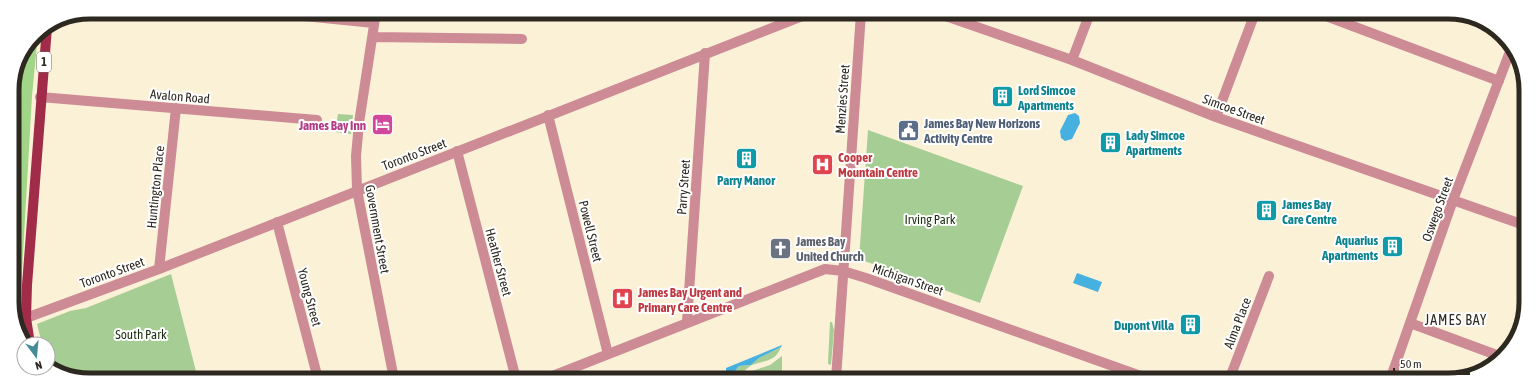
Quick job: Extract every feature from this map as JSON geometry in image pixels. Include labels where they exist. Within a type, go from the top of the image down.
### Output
[{"type":"main road","name":"1","points":[[29,336],[26,318],[27,285],[40,97],[46,34]]},
{"type":"street","points":[[334,19],[374,23]]},
{"type":"street","name":"Government Street","points":[[375,19],[356,156],[357,190],[393,373]]},
{"type":"street","name":"Toronto Street","points":[[26,318],[159,269],[794,19]]},
{"type":"street","name":"Menzies Street","points":[[836,373],[861,19]]},
{"type":"street","name":"Simcoe Street","points":[[954,19],[1072,60],[1216,117],[1519,223]]},
{"type":"street","points":[[1072,60],[1088,19]]},
{"type":"street","points":[[1216,117],[1253,19]]},
{"type":"street","points":[[1334,19],[1499,80]]},
{"type":"street","points":[[373,37],[522,39]]},
{"type":"street","name":"Parry Street","points":[[687,322],[705,53]]},
{"type":"street","name":"Oswego Street","points":[[1392,373],[1453,200],[1509,54]]},
{"type":"street","name":"Avalon Road","points":[[40,97],[317,120]]},
{"type":"street","name":"Huntington Place","points":[[159,269],[176,108]]},
{"type":"street","name":"Powell Street","points":[[548,115],[608,354]]},
{"type":"street","name":"Heather Street","points":[[457,151],[514,373]]},
{"type":"street","name":"Young Street","points":[[277,222],[316,373]]},
{"type":"street","name":"Michigan Street","points":[[560,373],[687,322],[826,269],[843,271],[1132,373]]},
{"type":"street","name":"Alma Place","points":[[1232,373],[1269,276]]},
{"type":"street","points":[[1410,323],[1495,355]]},
{"type":"green space","points":[[37,43],[32,96],[20,309],[19,85],[21,71],[26,58]]},
{"type":"green space","points":[[338,114],[353,115],[351,134],[335,132]]},
{"type":"green space","name":"Irving Park","points":[[868,130],[1023,186],[980,303],[859,259]]},
{"type":"green space","name":"South Park","points":[[171,274],[196,373],[90,373],[71,371],[56,365],[56,336],[40,336],[37,324],[70,311],[86,308]]},
{"type":"green space","points":[[830,322],[832,322],[834,330],[831,365],[828,364]]},
{"type":"green space","points":[[781,347],[772,358],[752,365],[743,373],[734,373],[739,366],[751,365],[759,358]]},
{"type":"green space","points":[[782,356],[782,373],[748,373],[749,372],[770,365]]},
{"type":"water","points":[[1075,113],[1079,116],[1080,123],[1072,139],[1065,141],[1061,138],[1060,131],[1068,115]]},
{"type":"water","points":[[1077,273],[1102,282],[1098,292],[1073,283]]},
{"type":"water","points":[[782,345],[781,347],[759,358],[751,365],[739,366],[734,373],[726,373],[726,368]]},
{"type":"place","name":"Lord Simcoe Apartments","points":[[1003,97]]},
{"type":"place","name":"James Bay Inn","points":[[382,125]]},
{"type":"place","name":"James Bay New Horizons Activity Centre","points":[[909,130]]},
{"type":"place","name":"Lady Simcoe Apartments","points":[[1111,142]]},
{"type":"place","name":"Parry Manor","points":[[746,158]]},
{"type":"place","name":"Cooper Mountain Centre","points":[[823,164]]},
{"type":"place","name":"James Bay Care Centre","points":[[1267,211]]},
{"type":"place","name":"Aquarius Apartments","points":[[1393,247]]},
{"type":"place","name":"James Bay United Church","points":[[781,248]]},
{"type":"place","name":"James Bay Urgent and Primary Care Centre","points":[[623,299]]},
{"type":"place","name":"Dupont Villa","points":[[1190,325]]},
{"type":"district","name":"JAMES BAY","points":[[1456,320]]}]
